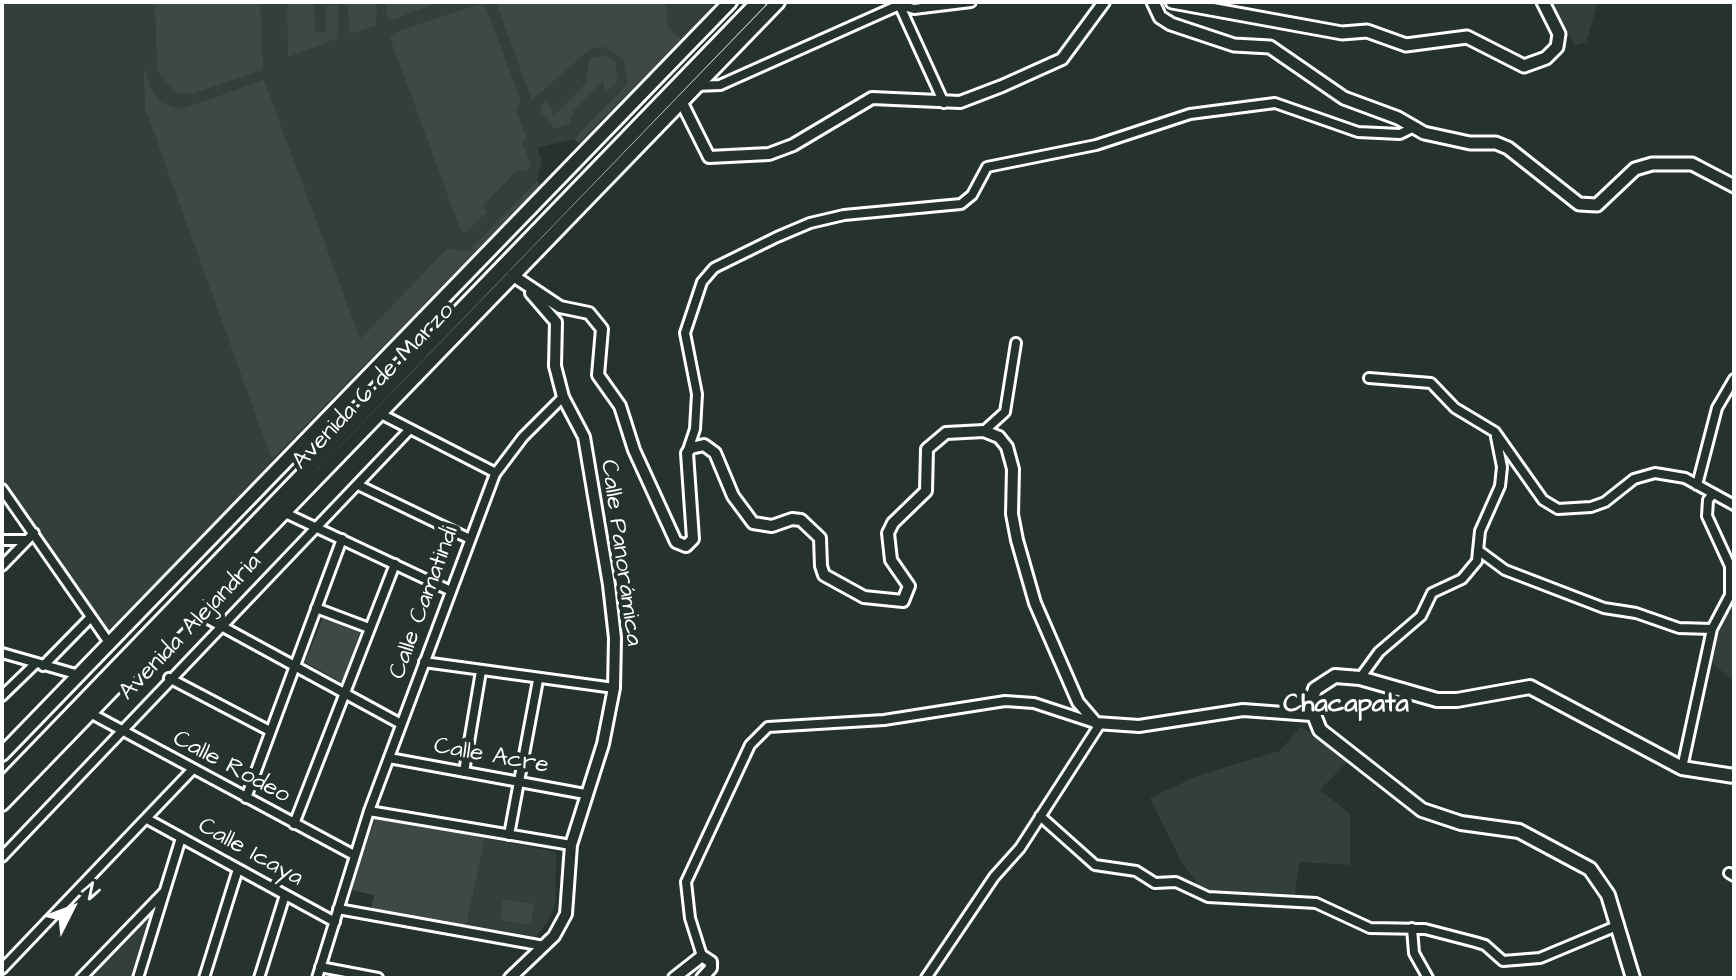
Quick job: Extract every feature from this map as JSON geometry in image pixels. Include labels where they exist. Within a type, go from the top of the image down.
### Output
[{"type":"highway","name":"Avenida 6 de Marzo","points":[[2,787],[25,756],[747,2]]},
{"type":"highway","name":"Avenida 6 de Marzo","points":[[2,773],[25,756],[759,2]]},
{"type":"main road","name":"Avenida 6 de Marzo","points":[[2,754],[730,2]]},
{"type":"main road","name":"Avenida 6 de Marzo","points":[[2,804],[778,2]]},
{"type":"main road","points":[[1153,2],[1160,17],[1171,24],[1234,45],[1270,47],[1344,98],[1434,136],[1470,143],[1496,143],[1508,148],[1529,161],[1567,198],[1589,207],[1604,200],[1635,169],[1652,164],[1692,164],[1734,186]]},
{"type":"main road","points":[[1172,2],[1327,31],[1367,31],[1406,45],[1467,37],[1524,66],[1546,58],[1557,47],[1559,34],[1543,2]]},
{"type":"main road","points":[[1633,978],[1619,925],[1604,887],[1590,869],[1519,831],[1461,823],[1422,810],[1327,737],[1311,715],[1310,705],[1315,689],[1335,676],[1360,678],[1437,700],[1457,700],[1530,687],[1682,768],[1732,777]]},
{"type":"street","points":[[696,86],[720,85],[901,3],[932,8],[971,2]]},
{"type":"street","points":[[901,3],[944,103]]},
{"type":"street","points":[[681,101],[709,157],[782,150],[872,98],[960,102],[1062,59],[1081,36],[1100,3]]},
{"type":"street","points":[[512,275],[560,307],[589,313],[596,319],[603,340],[598,375],[620,406],[667,530],[676,542],[686,546],[693,539],[687,453],[695,429],[697,394],[685,333],[702,282],[714,268],[810,223],[844,215],[951,207],[972,195],[987,167],[1096,145],[1190,114],[1275,103],[1358,132],[1400,134],[1414,127]]},
{"type":"street","points":[[512,275],[556,322],[555,366],[563,397]]},
{"type":"street","points":[[984,431],[1005,412],[1016,343]]},
{"type":"street","points":[[1369,378],[1431,383],[1455,408],[1495,432],[1543,500],[1558,509],[1591,507],[1605,502],[1634,479],[1655,473],[1668,473],[1734,505]]},
{"type":"street","points":[[1697,485],[1717,408],[1734,379]]},
{"type":"street","name":"Calle Camatindi","points":[[317,978],[369,811],[496,473],[523,437],[563,397]]},
{"type":"street","name":"Calle Panorámica","points":[[510,978],[544,946],[566,914],[571,845],[603,744],[614,688],[615,638],[603,540],[584,437],[563,397]]},
{"type":"street","points":[[379,413],[496,473]]},
{"type":"street","name":"Avenida Alejandria","points":[[2,857],[169,678],[410,429]]},
{"type":"street","points":[[687,453],[696,445],[709,447],[745,516],[753,523],[772,526],[801,520],[820,538],[824,575],[864,597],[893,602],[903,601],[909,586],[891,560],[888,533],[893,523],[926,491],[927,449],[946,433],[984,431],[999,437],[1007,447],[1013,469],[1012,514],[1035,603],[1078,702],[1098,723]]},
{"type":"street","points":[[1360,678],[1379,652],[1421,616],[1434,591],[1462,579],[1471,571],[1480,531],[1500,486],[1502,467],[1495,432]]},
{"type":"street","points":[[358,485],[470,539]]},
{"type":"street","points":[[2,489],[30,537],[110,644]]},
{"type":"street","points":[[1682,768],[1712,629],[1730,595],[1730,566],[1707,516],[1708,500],[1712,495]]},
{"type":"street","points":[[283,512],[451,591]]},
{"type":"street","points":[[2,540],[30,537]]},
{"type":"street","points":[[2,566],[30,537]]},
{"type":"street","points":[[246,798],[342,539]]},
{"type":"street","points":[[1478,550],[1505,570],[1604,608],[1636,613],[1679,628],[1712,629]]},
{"type":"street","points":[[294,824],[395,564]]},
{"type":"street","points":[[316,608],[369,628]]},
{"type":"street","points":[[190,609],[401,724]]},
{"type":"street","points":[[2,696],[90,618]]},
{"type":"street","points":[[2,653],[79,675]]},
{"type":"street","points":[[424,662],[614,688]]},
{"type":"street","points":[[464,772],[481,671]]},
{"type":"street","points":[[169,678],[270,731]]},
{"type":"street","points":[[509,835],[538,680]]},
{"type":"street","points":[[702,978],[711,968],[711,962],[702,956],[688,909],[686,882],[750,745],[768,727],[884,720],[944,708],[1005,701],[1034,703],[1098,723],[1139,726],[1243,710],[1311,715]]},
{"type":"street","name":"Calle Rodeo","points":[[90,713],[354,855]]},
{"type":"street","points":[[926,978],[994,877],[1020,848],[1098,723]]},
{"type":"street","name":"Calle Acre","points":[[389,758],[585,794]]},
{"type":"street","points":[[2,969],[193,769]]},
{"type":"street","points":[[369,811],[571,845]]},
{"type":"street","points":[[1040,816],[1095,865],[1136,871],[1155,883],[1176,882],[1208,897],[1316,903],[1370,928],[1412,928],[1485,945],[1503,961],[1540,958],[1619,925]]},
{"type":"street","name":"Calle Icaya","points":[[147,819],[335,922]]},
{"type":"street","points":[[138,978],[181,838]]},
{"type":"street","points":[[204,978],[238,869]]},
{"type":"street","points":[[81,978],[167,889]]},
{"type":"street","points":[[259,978],[285,895]]},
{"type":"street","points":[[338,909],[544,946]]},
{"type":"street","points":[[1412,928],[1414,953],[1428,978]]},
{"type":"street","points":[[674,978],[702,956]]},
{"type":"street","points":[[320,967],[378,978]]},
{"type":"shaded area","points":[[2,2],[718,2],[579,143],[574,139],[537,148],[542,162],[537,181],[540,185],[272,460],[268,470],[105,633],[2,480]]},
{"type":"shaded area","points":[[155,2],[260,2],[263,70],[192,94],[175,93],[157,70]]},
{"type":"shaded area","points":[[287,2],[314,2],[315,32],[326,32],[326,6],[338,4],[338,38],[288,57]]},
{"type":"shaded area","points":[[347,2],[377,2],[376,25],[350,34]]},
{"type":"shaded area","points":[[387,2],[439,2],[392,20],[387,14]]},
{"type":"shaded area","points":[[666,2],[668,28],[681,39],[579,143],[574,139],[624,88],[628,79],[623,59],[606,47],[590,49],[532,100],[496,3]]},
{"type":"shaded area","points":[[1553,2],[1598,2],[1586,42],[1574,45]]},
{"type":"shaded area","points":[[481,3],[485,5],[521,101],[516,110],[527,138],[522,142],[531,164],[526,172],[518,169],[483,205],[487,212],[465,233],[461,231],[390,38],[394,33]]},
{"type":"shaded area","points":[[606,55],[616,62],[617,83],[605,93],[603,81],[573,112],[569,124],[554,129],[540,111],[542,104],[547,100],[554,116],[586,83],[589,59]]},
{"type":"shaded area","points":[[144,66],[150,87],[160,102],[182,109],[264,80],[360,339],[447,249],[469,251],[537,181],[540,185],[272,460],[145,108]]},
{"type":"shaded area","points":[[1734,605],[1734,682],[1709,660],[1714,630]]},
{"type":"shaded area","points":[[323,617],[360,632],[342,683],[305,662]]},
{"type":"shaded area","points":[[1301,727],[1348,761],[1320,790],[1350,814],[1350,865],[1299,862],[1295,894],[1208,891],[1199,886],[1181,861],[1150,798],[1197,776],[1279,751]]},
{"type":"shaded area","points":[[376,815],[485,838],[466,927],[371,909],[374,895],[351,890]]},
{"type":"shaded area","points":[[485,838],[556,852],[555,904],[549,920],[533,940],[466,927]]},
{"type":"shaded area","points":[[503,899],[534,904],[531,925],[500,920]]},
{"type":"shaded area","points":[[147,919],[150,921],[132,978],[90,978]]},
{"type":"district","name":"Chacapata","points":[[1346,706]]}]
